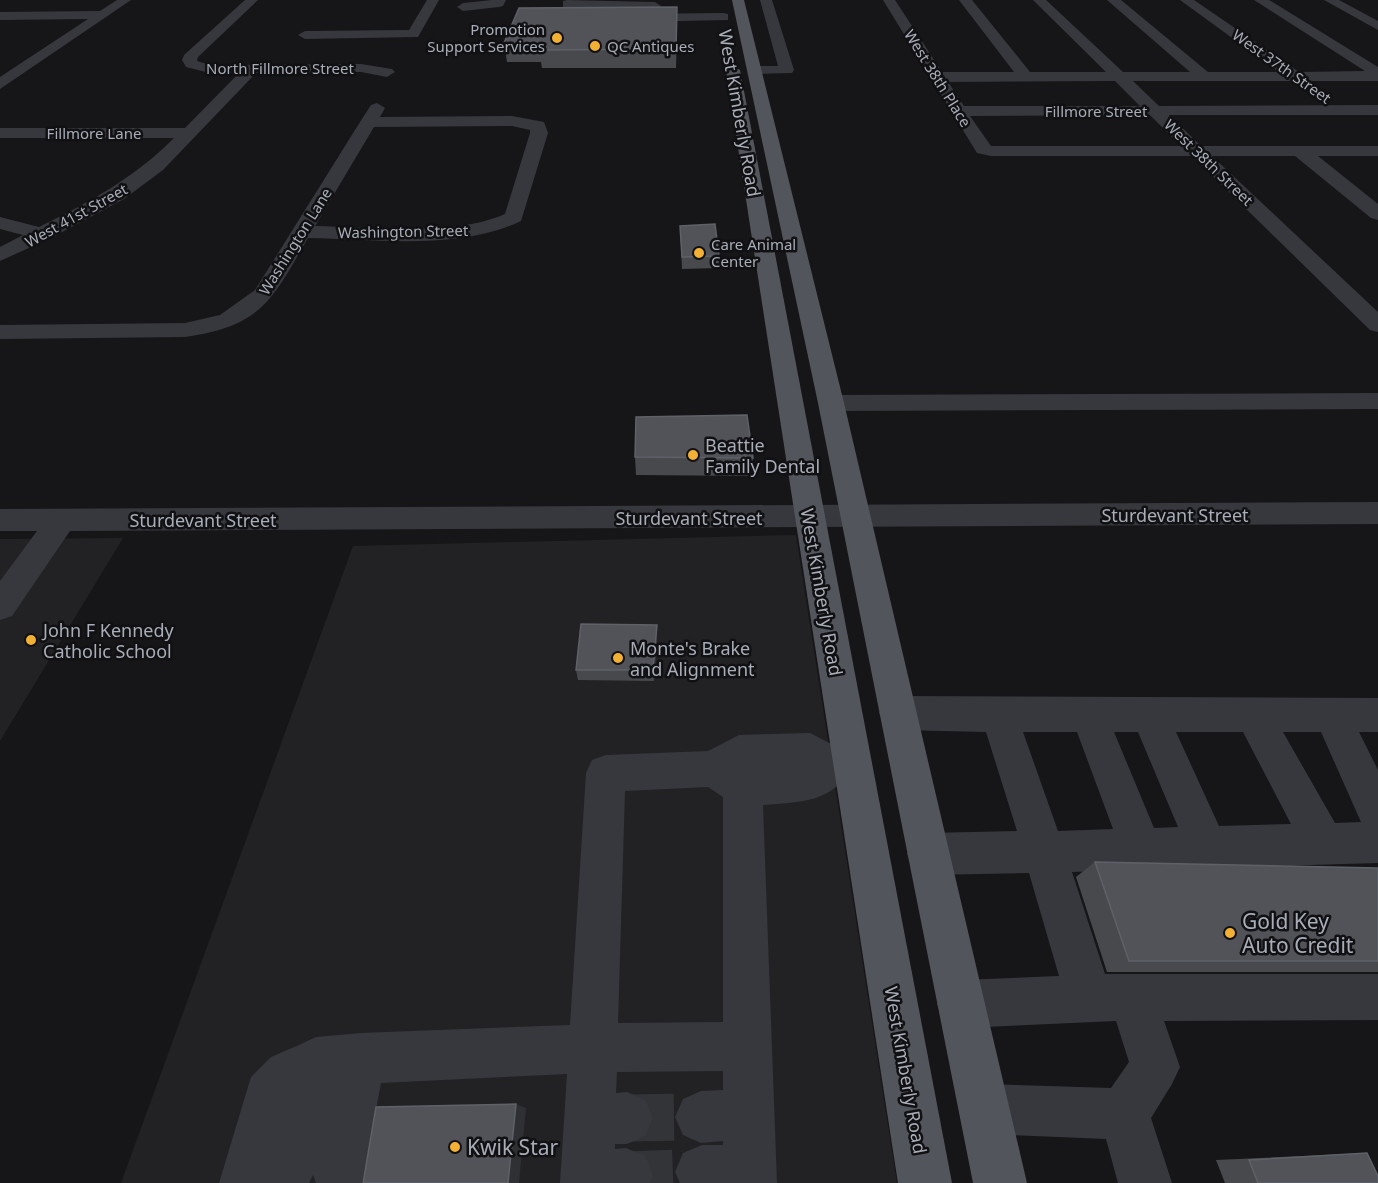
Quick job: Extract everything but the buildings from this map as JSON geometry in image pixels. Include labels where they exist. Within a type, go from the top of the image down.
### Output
[{"type":"main road","name":"West Kimberly Road","points":[[727,6],[754,70],[831,403],[1000,1183]]},
{"type":"main road","name":"West Kimberly Road","points":[[727,6],[810,518],[842,765],[925,1183]]},
{"type":"street","points":[[0,84],[125,0]]},
{"type":"street","name":"North Fillmore Street","points":[[252,0],[191,55],[189,60],[191,64],[210,69],[361,68],[387,72]]},
{"type":"street","points":[[305,35],[413,34],[433,0]]},
{"type":"street","points":[[463,8],[489,6],[499,3],[500,0]]},
{"type":"street","name":"West Kimberly Road","points":[[754,70],[787,70],[766,0]]},
{"type":"street","name":"West 38th Place","points":[[889,0],[983,148],[991,151],[1198,152]]},
{"type":"street","points":[[965,0],[1026,77]]},
{"type":"street","name":"West 38th Street","points":[[1038,0],[1378,325]]},
{"type":"street","points":[[1113,0],[1204,76]]},
{"type":"street","name":"West 37th Street","points":[[1186,0],[1370,127]]},
{"type":"street","points":[[1260,0],[1378,74]]},
{"type":"street","points":[[1330,0],[1378,26]]},
{"type":"street","points":[[567,4],[624,2],[624,6],[680,6]]},
{"type":"street","points":[[573,18],[727,6]]},
{"type":"street","points":[[0,16],[103,15]]},
{"type":"street","name":"West 41st Street","points":[[0,255],[117,195],[157,166],[252,69]]},
{"type":"street","points":[[936,77],[1378,74]]},
{"type":"street","name":"Fillmore Street","points":[[958,111],[1378,110]]},
{"type":"street","name":"Washington Lane","points":[[0,332],[185,330],[211,327],[240,316],[264,294],[373,115],[512,121],[538,126],[539,133],[514,217],[504,225]]},
{"type":"street","name":"Fillmore Lane","points":[[0,133],[188,133]]},
{"type":"street","points":[[1198,152],[1378,151]]},
{"type":"street","points":[[1301,152],[1378,214]]},
{"type":"street","points":[[0,223],[44,234]]},
{"type":"street","name":"Washington Street","points":[[301,232],[465,231],[504,225]]},
{"type":"street","points":[[831,403],[1378,401]]},
{"type":"street","name":"Sturdevant Street","points":[[0,520],[810,518],[1378,513]]},
{"type":"street","points":[[0,607],[61,520]]},
{"type":"street","points":[[898,713],[1378,716]]},
{"type":"street","points":[[999,715],[1044,852],[1111,999],[1155,1067],[1124,1114]]},
{"type":"street","points":[[1089,715],[1141,848]]},
{"type":"street","points":[[1150,715],[1208,848]]},
{"type":"street","points":[[1254,715],[1324,844]]},
{"type":"street","points":[[1332,715],[1378,813]]},
{"type":"street","points":[[600,1178],[609,1118],[594,1048],[606,773],[814,782],[842,765]]},
{"type":"street","points":[[728,779],[746,1046],[724,1115],[734,1175]]},
{"type":"street","points":[[928,854],[1378,842]]},
{"type":"street","points":[[961,1004],[1111,999],[1378,997]]},
{"type":"street","points":[[338,1060],[594,1048],[746,1046]]},
{"type":"street","points":[[338,1060],[339,1174]]},
{"type":"street","points":[[267,1178],[338,1060]]},
{"type":"street","points":[[984,1109],[1124,1114]]},
{"type":"street","points":[[1124,1114],[1145,1183]]},
{"type":"shaded area","points":[[796,535],[897,1183],[121,1183],[353,546]]},
{"type":"shaded area","name":"John F Kennedy Catholic School","points":[[123,538],[0,741],[0,539]]},
{"type":"tunnel","points":[[627,1118],[701,1117]]},
{"type":"tunnel","points":[[626,1175],[702,1172]]},
{"type":"place","name":"Promotion Support Services","points":[[557,38]]},
{"type":"place","name":"QC Antiques","points":[[595,46]]},
{"type":"place","name":"Care Animal Center","points":[[699,253]]},
{"type":"place","name":"Beattie Family Dental","points":[[693,455]]},
{"type":"place","name":"John F Kennedy Catholic School","points":[[31,640]]},
{"type":"place","name":"Monte's Brake and Alignment","points":[[618,658]]},
{"type":"place","name":"Gold Key Auto Credit","points":[[1230,933]]},
{"type":"place","name":"Kwik Star","points":[[455,1147]]}]
